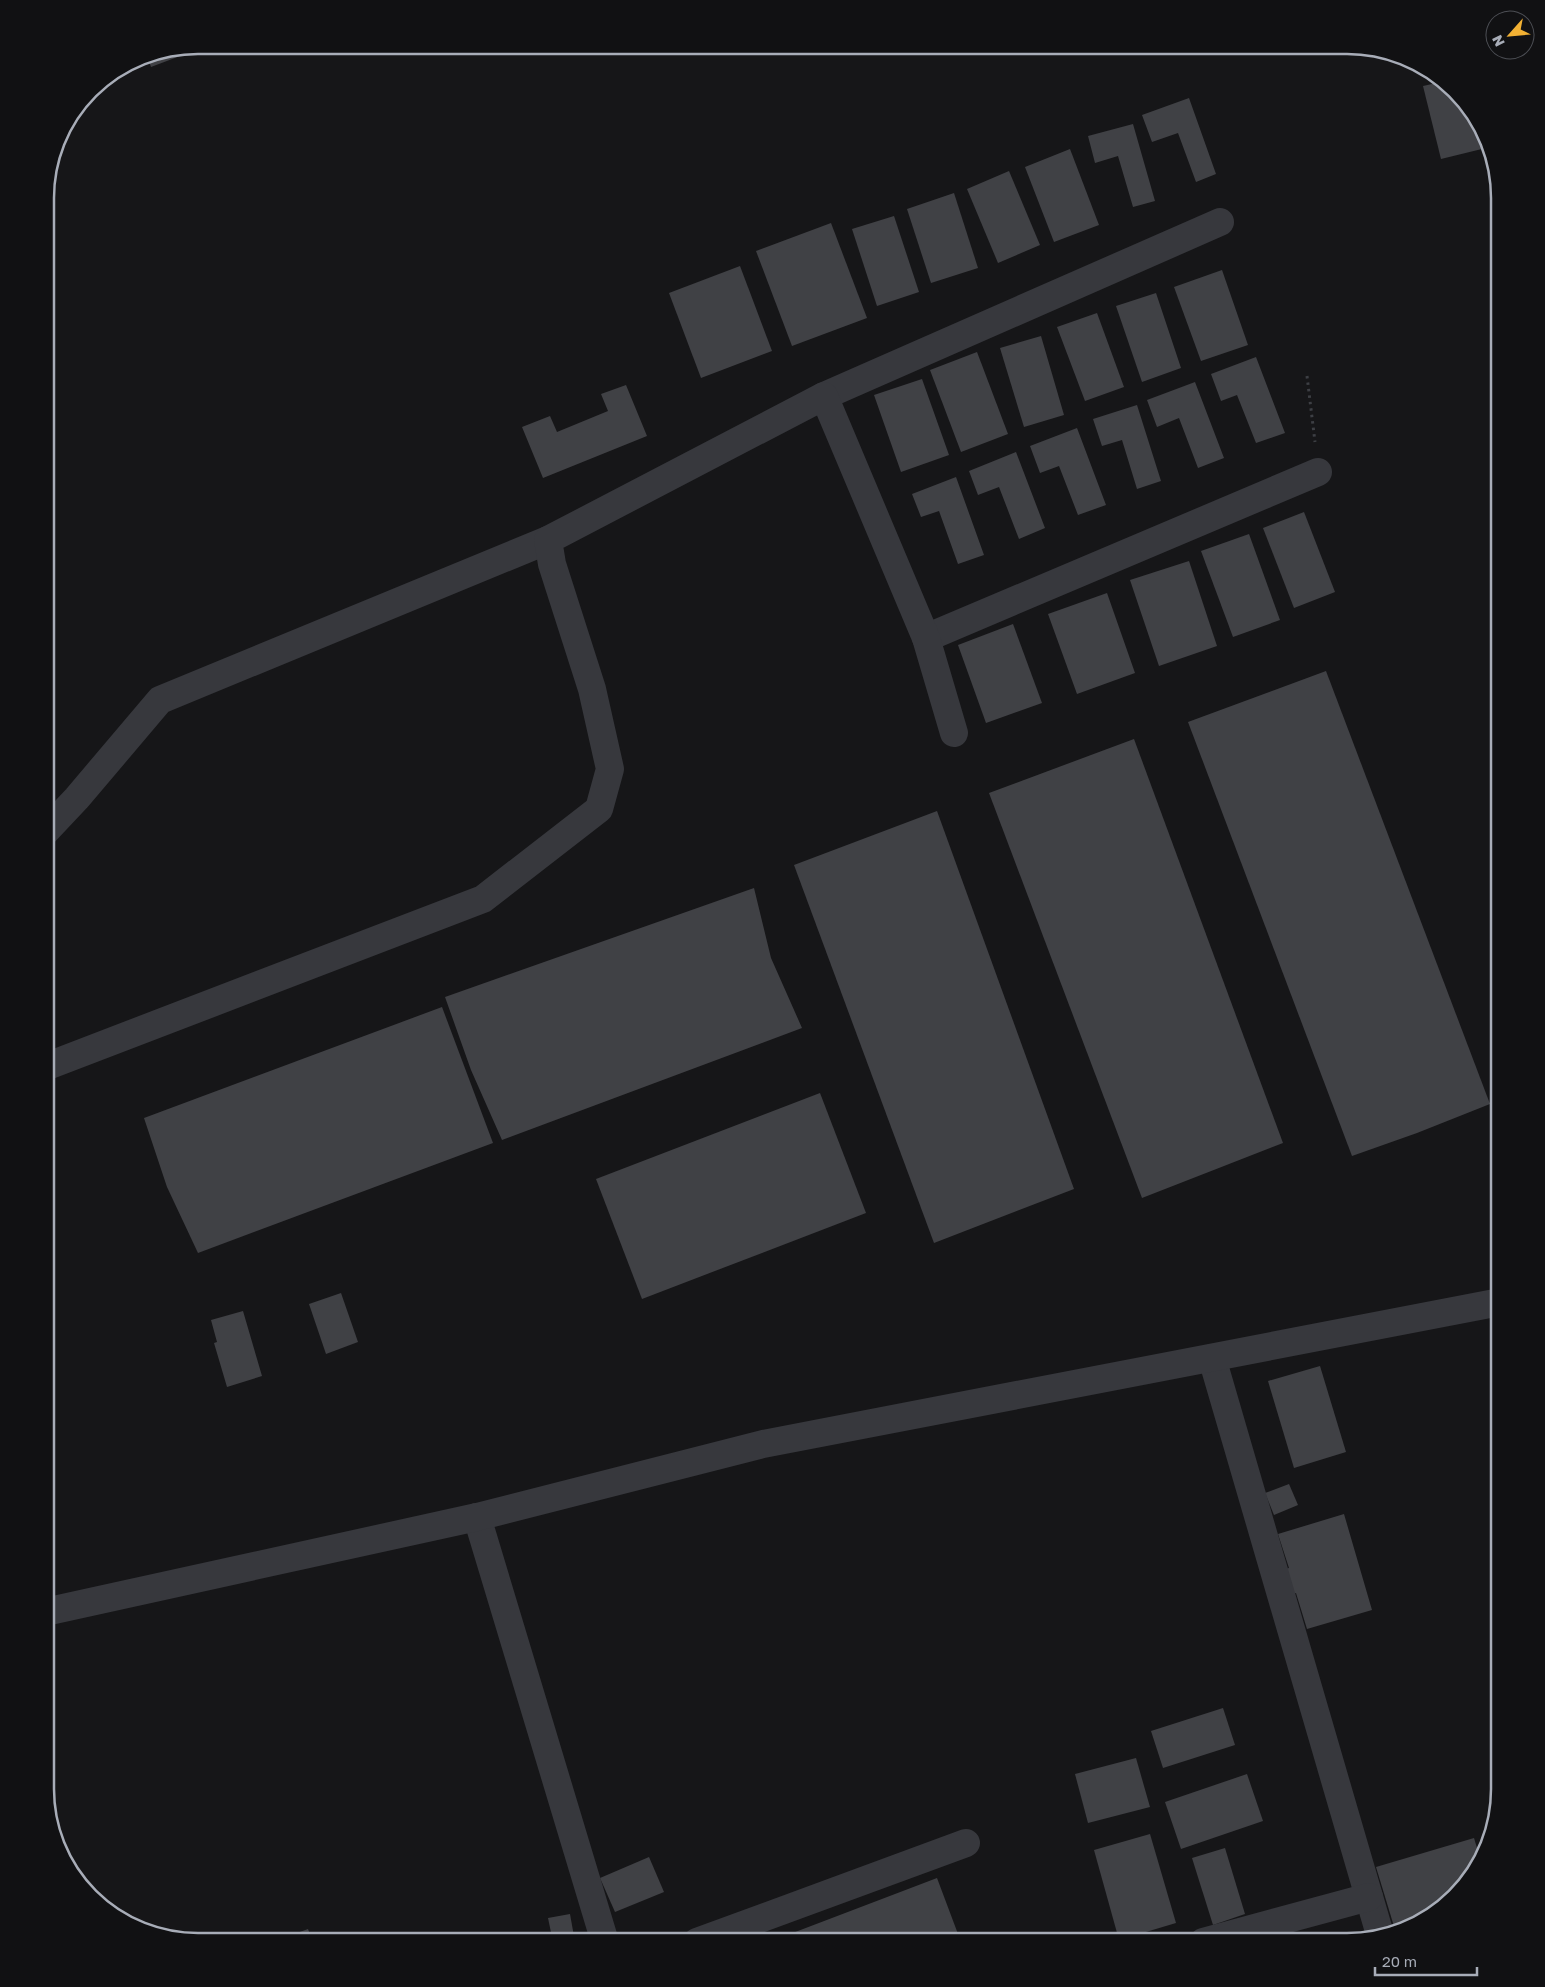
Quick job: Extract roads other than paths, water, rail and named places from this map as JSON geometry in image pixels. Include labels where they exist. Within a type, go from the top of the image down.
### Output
[{"type":"street","points":[[54,822],[160,700],[548,540],[824,396],[1220,222]]},
{"type":"street","points":[[824,396],[926,638],[954,733]]},
{"type":"street","points":[[926,638],[1318,472]]},
{"type":"street","points":[[54,1064],[483,899],[599,809],[610,769],[592,689],[552,564],[548,540]]},
{"type":"street","points":[[54,1610],[477,1517],[763,1444],[1491,1304]]},
{"type":"street","points":[[1212,1358],[1378,1929]]},
{"type":"street","points":[[477,1517],[602,1933]]},
{"type":"street","points":[[721,1933],[966,1843]]},
{"type":"street","points":[[1236,1933],[1369,1897]]}]
